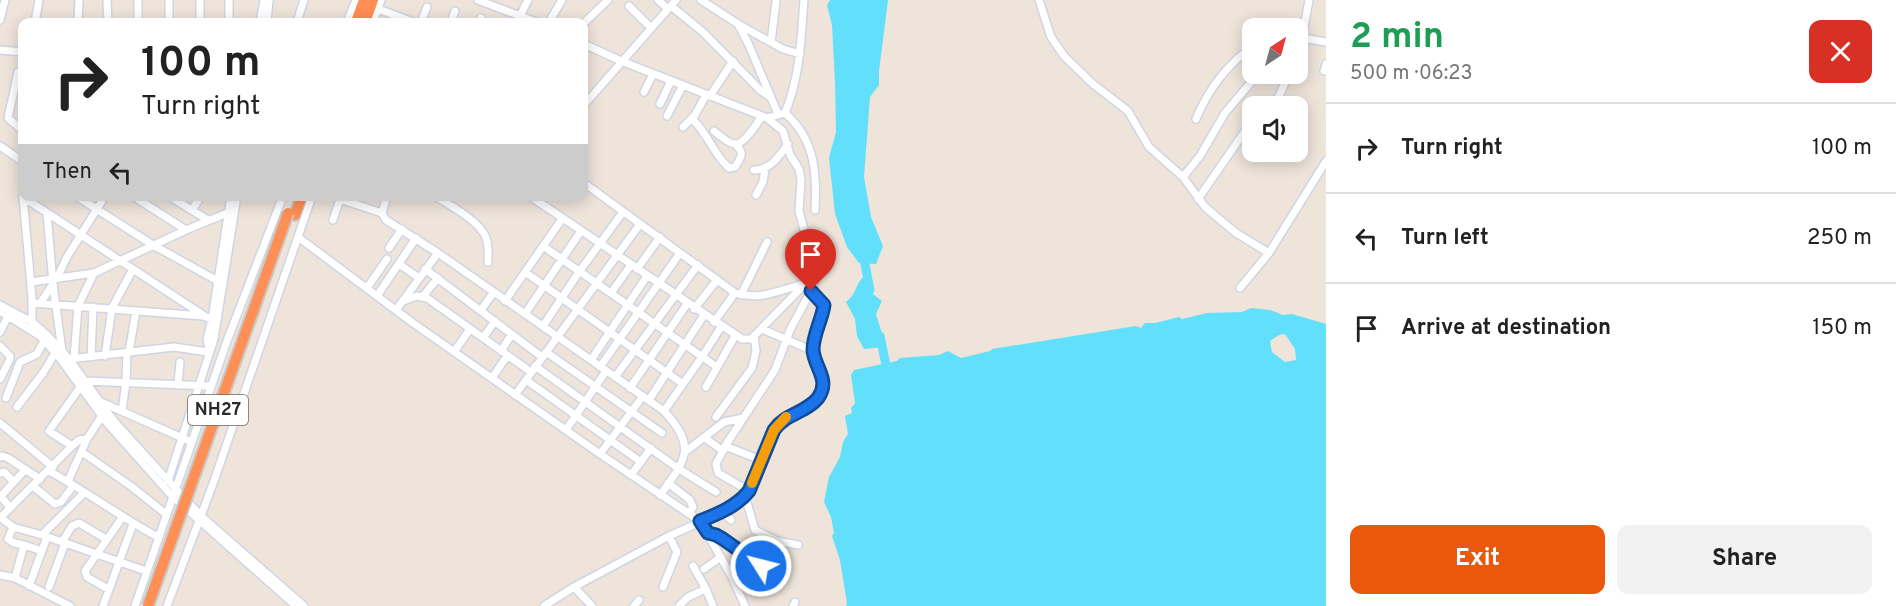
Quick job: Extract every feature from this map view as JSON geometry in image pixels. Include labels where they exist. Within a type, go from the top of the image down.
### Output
[{"type":"highway","points":[[356,1],[357,18]]},
{"type":"highway","points":[[366,18],[375,4]]},
{"type":"highway","name":"NH27","points":[[156,606],[292,214],[293,201]]},
{"type":"highway","name":"NH27","points":[[148,606],[292,214],[299,201]]},
{"type":"street","points":[[0,20],[4,0]]},
{"type":"street","points":[[36,18],[39,0]]},
{"type":"street","points":[[78,18],[79,0]]},
{"type":"street","points":[[107,0],[108,18]]},
{"type":"street","points":[[138,0],[138,18]]},
{"type":"street","points":[[169,0],[169,18]]},
{"type":"street","points":[[200,0],[200,18]]},
{"type":"street","points":[[229,0],[229,18]]},
{"type":"street","points":[[261,18],[264,0]]},
{"type":"street","points":[[267,18],[269,0]]},
{"type":"street","points":[[298,18],[304,0]]},
{"type":"street","points":[[375,4],[381,0]]},
{"type":"street","points":[[478,0],[525,18]]},
{"type":"street","points":[[520,16],[528,0]]},
{"type":"street","points":[[551,18],[562,0]]},
{"type":"street","points":[[588,19],[608,0]]},
{"type":"street","points":[[657,0],[672,5],[771,98]]},
{"type":"street","points":[[701,0],[738,24],[771,42],[800,54]]},
{"type":"street","points":[[736,145],[765,117],[781,113],[792,96],[800,54],[804,0]]},
{"type":"street","points":[[1040,0],[1051,37],[1064,56],[1093,84],[1128,111],[1149,147],[1183,177],[1198,199],[1214,216],[1236,233],[1269,253]]},
{"type":"street","points":[[1305,18],[1309,0]]},
{"type":"street","points":[[349,18],[356,1]]},
{"type":"street","points":[[771,42],[776,2]]},
{"type":"street","points":[[375,4],[405,18]]},
{"type":"street","points":[[588,100],[672,5]]},
{"type":"street","points":[[629,6],[651,28]]},
{"type":"street","points":[[423,18],[427,7]]},
{"type":"street","points":[[453,18],[456,12]]},
{"type":"street","points":[[738,24],[771,98],[781,113],[806,138],[816,170],[815,210]]},
{"type":"street","points":[[1308,39],[1326,42]]},
{"type":"street","points":[[588,46],[653,74],[765,117],[783,131],[790,155],[797,163],[801,174],[799,211],[805,233]]},
{"type":"street","points":[[0,50],[18,52]]},
{"type":"street","points":[[1196,119],[1202,104],[1227,68],[1242,55]]},
{"type":"street","points":[[683,127],[733,61]]},
{"type":"street","points":[[18,72],[8,118],[18,127]]},
{"type":"street","points":[[644,92],[653,74]]},
{"type":"street","points":[[660,104],[671,81]]},
{"type":"street","points":[[1183,177],[1200,156],[1225,113],[1250,84]]},
{"type":"street","points":[[667,116],[683,86]]},
{"type":"street","points":[[692,118],[700,126],[717,156],[729,168],[735,167],[743,154],[736,145],[714,131]]},
{"type":"street","points":[[1198,199],[1242,135]]},
{"type":"street","points":[[754,170],[765,169],[776,160],[788,144]]},
{"type":"street","points":[[0,146],[18,158]]},
{"type":"street","points":[[1240,288],[1269,253],[1326,161]]},
{"type":"street","points":[[756,195],[764,182],[765,169]]},
{"type":"street","points":[[588,186],[738,294],[753,297],[768,295],[804,284]]},
{"type":"street","points":[[23,201],[33,330]]},
{"type":"street","points":[[29,201],[212,319]]},
{"type":"street","points":[[84,201],[153,245],[220,283]]},
{"type":"street","points":[[41,303],[102,201]]},
{"type":"street","points":[[141,201],[186,230]]},
{"type":"street","points":[[177,201],[208,220]]},
{"type":"street","points":[[192,210],[198,201]]},
{"type":"street","points":[[231,201],[232,211]]},
{"type":"street","points":[[168,481],[209,350],[207,339],[235,201]]},
{"type":"street","points":[[135,606],[211,386],[281,201]]},
{"type":"street","points":[[167,606],[214,481],[310,201]]},
{"type":"street","points":[[333,220],[340,201]]},
{"type":"street","points":[[349,201],[382,213],[386,220],[438,253],[664,411],[679,429],[685,444],[685,452],[679,469],[660,495]]},
{"type":"street","points":[[382,213],[386,201]]},
{"type":"street","points":[[442,201],[483,232],[488,250],[488,262]]},
{"type":"street","points":[[537,201],[735,336],[746,340],[762,329],[816,274],[814,285],[786,340],[775,370],[716,464],[718,473],[747,494],[755,530],[777,541],[798,545]]},
{"type":"street","points":[[31,282],[94,273],[232,211]]},
{"type":"street","points":[[543,326],[561,297],[623,212]]},
{"type":"street","points":[[17,407],[59,352],[57,304],[47,213]]},
{"type":"street","points":[[505,301],[562,219]]},
{"type":"street","points":[[515,394],[640,225]]},
{"type":"street","points":[[389,248],[402,229]]},
{"type":"street","points":[[525,314],[581,231]]},
{"type":"street","points":[[298,237],[454,352],[700,521],[745,606]]},
{"type":"street","points":[[611,293],[660,237]]},
{"type":"street","points":[[377,296],[416,238]]},
{"type":"street","points":[[664,411],[702,357],[717,324],[738,294],[767,242]]},
{"type":"street","points":[[543,246],[717,367]]},
{"type":"street","points":[[396,310],[438,253]]},
{"type":"street","points":[[566,430],[596,387],[620,338],[680,253]]},
{"type":"street","points":[[367,288],[387,259]]},
{"type":"street","points":[[399,264],[419,278]]},
{"type":"street","points":[[615,377],[698,265]]},
{"type":"street","points":[[105,356],[112,308],[133,269]]},
{"type":"street","points":[[425,270],[512,334],[596,387],[662,433]]},
{"type":"street","points":[[525,272],[683,384]]},
{"type":"street","points":[[94,273],[78,306],[72,359],[83,384],[98,400],[104,413],[200,518],[297,606]]},
{"type":"street","points":[[591,360],[647,276]]},
{"type":"street","points":[[423,297],[438,278]]},
{"type":"street","points":[[630,388],[668,333],[717,280]]},
{"type":"street","points":[[544,606],[574,587],[669,536],[723,512],[747,494],[779,423],[810,405],[821,393],[824,378],[813,351],[817,328],[824,308],[821,301],[811,291]]},
{"type":"street","points":[[481,310],[493,293]]},
{"type":"street","points":[[403,301],[411,297],[423,297],[504,353],[586,402],[679,469],[716,492]]},
{"type":"street","points":[[32,303],[112,308],[212,319]]},
{"type":"street","points":[[91,357],[93,307]]},
{"type":"street","points":[[4,310],[32,322],[59,352],[104,413],[172,496],[304,606]]},
{"type":"street","points":[[4,310],[59,352],[72,359],[174,347],[209,350]]},
{"type":"street","points":[[0,332],[4,310]]},
{"type":"street","points":[[122,411],[128,352],[136,311]]},
{"type":"street","points":[[600,454],[631,412],[646,398],[704,315]]},
{"type":"street","points":[[483,338],[495,321]]},
{"type":"street","points":[[454,352],[470,329]]},
{"type":"street","points":[[762,329],[813,351]]},
{"type":"street","points":[[492,378],[512,334]]},
{"type":"street","points":[[706,387],[735,336]]},
{"type":"street","points":[[716,417],[752,368],[756,351],[754,336]]},
{"type":"street","points":[[6,398],[20,362],[37,354],[44,341]]},
{"type":"street","points":[[0,346],[10,356],[0,379]]},
{"type":"street","points":[[178,386],[180,362]]},
{"type":"street","points":[[526,380],[612,439],[641,462]]},
{"type":"street","points":[[83,384],[126,382],[211,386]]},
{"type":"street","points":[[72,446],[49,431],[83,384]]},
{"type":"street","points":[[98,400],[192,442]]},
{"type":"street","points":[[33,486],[56,504],[61,502],[87,439],[104,413]]},
{"type":"street","points":[[685,452],[724,423],[743,418]]},
{"type":"street","points":[[0,423],[70,483],[122,518],[158,537]]},
{"type":"street","points":[[705,438],[724,448],[761,460]]},
{"type":"street","points":[[87,439],[79,440],[72,446],[0,518],[13,527],[146,571]]},
{"type":"street","points":[[631,475],[651,448]]},
{"type":"street","points":[[82,452],[166,514]]},
{"type":"street","points":[[0,457],[8,458],[40,479]]},
{"type":"street","points":[[10,508],[0,495],[25,470]]},
{"type":"street","points":[[0,473],[4,472],[13,481]]},
{"type":"street","points":[[668,483],[690,500],[693,507],[689,514]]},
{"type":"street","points":[[29,586],[42,551],[44,536],[84,493]]},
{"type":"street","points":[[723,512],[731,520]]},
{"type":"street","points":[[108,589],[85,574],[87,567],[122,518]]},
{"type":"street","points":[[49,587],[63,543],[75,524],[84,525],[106,539]]},
{"type":"street","points":[[103,606],[133,524]]},
{"type":"street","points":[[13,527],[10,542],[42,551]]},
{"type":"street","points":[[708,533],[723,539],[773,574]]},
{"type":"street","points":[[663,587],[677,552],[669,536]]},
{"type":"street","points":[[15,578],[24,545]]},
{"type":"street","points":[[705,569],[721,557]]},
{"type":"street","points":[[693,566],[713,606]]},
{"type":"street","points":[[0,575],[15,578],[70,606]]},
{"type":"street","points":[[574,587],[592,606]]},
{"type":"street","points":[[679,606],[688,597],[706,589]]},
{"type":"water","points":[[830,0],[888,0],[879,85],[870,97],[864,177],[871,217],[883,246],[876,264],[859,263],[847,247],[835,214],[829,158],[836,132],[832,25],[827,5]]},
{"type":"water","points":[[864,276],[873,284],[873,294],[882,301],[876,314],[883,337],[882,347],[864,349],[857,336],[855,319],[846,302]]},
{"type":"water","points":[[1251,308],[1270,310],[1326,324],[1326,606],[846,606],[840,560],[832,536],[834,533],[831,517],[824,502],[829,477],[840,457],[843,442],[848,434],[845,416],[852,413],[851,408],[855,403],[851,375],[854,370],[897,361],[900,358],[939,355],[948,351],[961,358],[992,349],[1136,326],[1141,328],[1145,323],[1179,317],[1182,319],[1207,313],[1242,312]],"holes":[[[1285,334],[1295,349],[1296,360],[1285,362],[1272,352],[1270,341]]]},
{"type":"waterway","points":[[863,254],[870,290]]},
{"type":"waterway","points":[[880,336],[888,375]]},
{"type":"slow traffic","points":[[752,483],[774,430],[786,417]]},
{"type":"route","points":[[761,566],[723,539],[708,533],[700,521],[723,512],[745,496],[779,423],[810,405],[821,393],[824,378],[813,351],[824,305],[811,291]]}]
